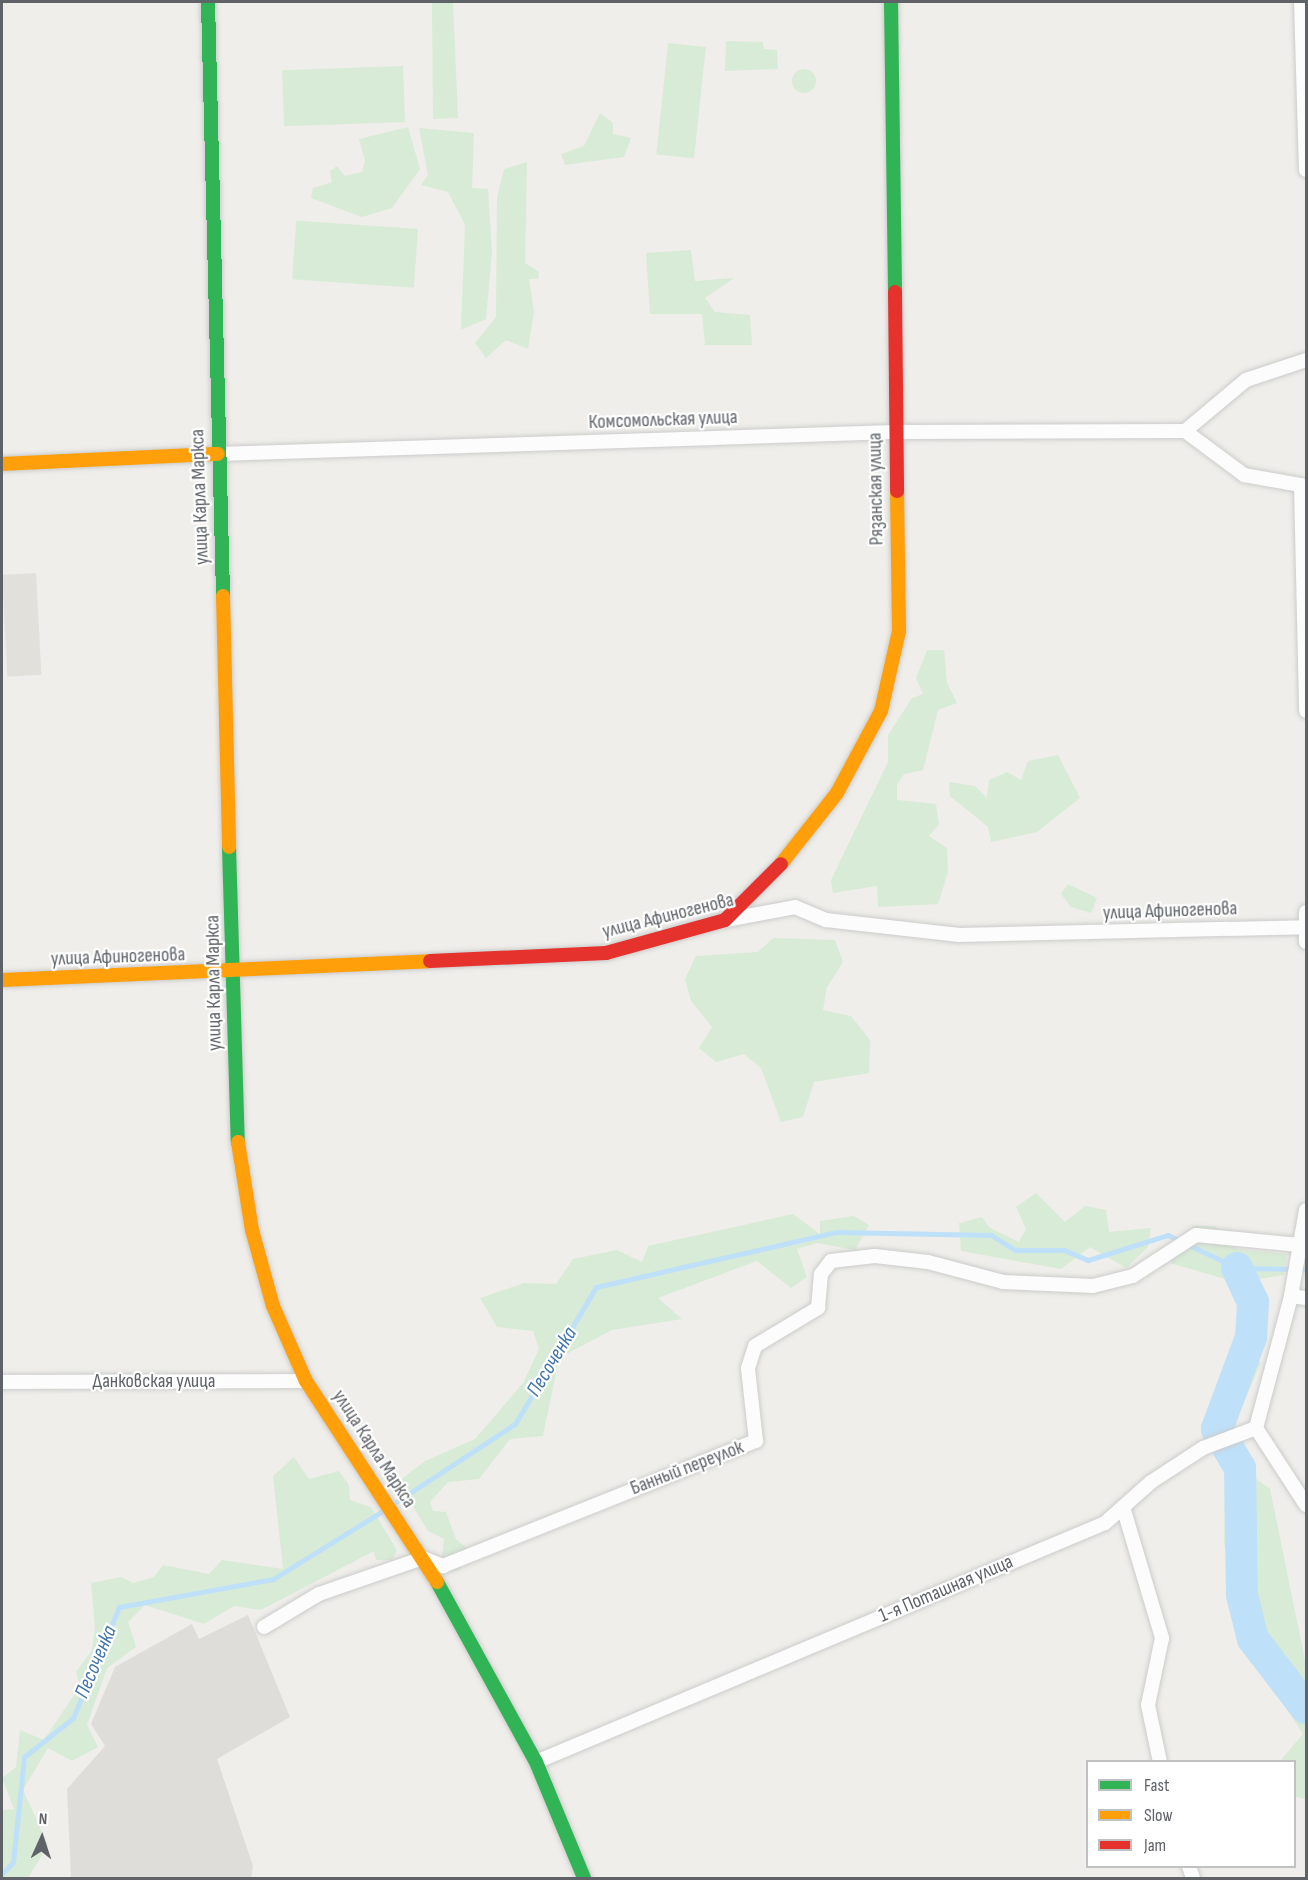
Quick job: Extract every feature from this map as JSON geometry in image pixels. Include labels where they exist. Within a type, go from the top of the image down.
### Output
[{"type":"main road","name":"улица Карла Маркса","points":[[208,2],[234,974],[236,1128],[252,1230],[273,1306],[306,1381],[423,1558],[536,1762],[584,1878]]},
{"type":"main road","name":"Рязанская улица","points":[[725,921],[779,867],[837,794],[881,711],[899,631],[894,432],[891,2]]},
{"type":"main road","name":"Комсомольская улица","points":[[2,464],[219,454]]},
{"type":"main road","name":"улица Афиногенова","points":[[2,980],[234,974],[606,953],[725,921]]},
{"type":"street","points":[[1301,2],[1306,170]]},
{"type":"street","points":[[1306,360],[1246,380],[1185,431],[1244,475],[1304,482],[1306,711]]},
{"type":"street","name":"Комсомольская улица","points":[[219,454],[894,432],[1185,431]]},
{"type":"street","name":"улица Афиногенова","points":[[725,921],[795,907],[825,920],[959,935],[1306,932]]},
{"type":"street","points":[[1306,912],[1306,932]]},
{"type":"street","points":[[1306,1209],[1291,1296],[1256,1428],[1306,1505]]},
{"type":"street","name":"Банный переулок","points":[[264,1627],[319,1594],[423,1558],[443,1566],[756,1441],[748,1368],[755,1346],[818,1308],[821,1274],[831,1261],[875,1256],[928,1262],[1003,1282],[1093,1286],[1133,1276],[1196,1235],[1300,1245]]},
{"type":"street","points":[[1291,1296],[1306,1298]]},
{"type":"street","name":"Данковская улица","points":[[2,1382],[306,1381]]},
{"type":"street","name":"1-я Поташная улица","points":[[536,1762],[1105,1522],[1203,1448],[1256,1428]]},
{"type":"street","points":[[1123,1507],[1162,1638],[1148,1705],[1160,1760]]},
{"type":"shaded area","points":[[36,573],[41,675],[7,677],[2,575]]},
{"type":"shaded area","points":[[248,1615],[290,1717],[217,1759],[253,1866],[251,1878],[71,1878],[67,1789],[105,1746],[91,1724],[115,1667],[192,1624],[199,1639]]},
{"type":"green space","points":[[432,2],[453,2],[458,118],[433,119]]},
{"type":"green space","points":[[726,41],[763,42],[764,49],[777,50],[778,69],[725,71]]},
{"type":"green space","points":[[668,43],[706,47],[694,158],[656,154]]},
{"type":"green space","points":[[403,66],[405,122],[284,126],[282,70]]},
{"type":"green space","points":[[799,69],[809,69],[816,76],[816,86],[809,93],[799,93],[792,86],[792,76]]},
{"type":"green space","points":[[600,113],[613,123],[613,134],[631,138],[624,157],[565,165],[561,154],[584,146]]},
{"type":"green space","points":[[408,127],[420,169],[392,208],[362,217],[311,198],[313,188],[332,182],[330,171],[337,166],[345,176],[362,172],[365,161],[359,139]]},
{"type":"green space","points":[[419,128],[474,133],[472,188],[488,189],[492,252],[486,319],[461,330],[465,225],[448,192],[421,185],[428,175]]},
{"type":"green space","points":[[527,162],[525,263],[539,272],[538,279],[529,279],[534,312],[528,349],[506,340],[486,358],[475,343],[496,317],[497,198],[504,169]]},
{"type":"green space","points":[[296,220],[418,229],[414,288],[292,279]]},
{"type":"green space","points":[[691,250],[695,281],[734,278],[705,298],[715,312],[750,315],[752,345],[705,345],[702,314],[650,314],[646,253]]},
{"type":"green space","points":[[927,650],[944,650],[947,683],[957,703],[938,710],[923,770],[904,774],[897,785],[897,800],[936,804],[939,824],[929,836],[947,848],[948,872],[938,904],[878,907],[877,886],[833,893],[831,880],[888,762],[888,735],[912,698],[923,694],[916,678]]},
{"type":"green space","points":[[1058,755],[1080,798],[1037,832],[991,842],[988,827],[950,796],[949,782],[975,786],[987,798],[989,780],[1007,772],[1021,780],[1028,761]]},
{"type":"green space","points":[[1068,884],[1097,898],[1091,913],[1071,907],[1061,894]]},
{"type":"green space","points":[[773,938],[835,940],[843,962],[827,987],[823,1010],[851,1016],[870,1040],[869,1073],[814,1082],[803,1117],[781,1122],[761,1068],[744,1054],[716,1062],[699,1048],[712,1027],[691,1001],[685,979],[696,956],[758,952]]},
{"type":"green space","points":[[1036,1193],[1065,1222],[1085,1206],[1106,1210],[1109,1232],[1151,1228],[1148,1247],[1126,1268],[1090,1247],[1061,1269],[961,1251],[959,1223],[982,1217],[990,1228],[1019,1242],[1026,1229],[1016,1207]]},
{"type":"green space","points":[[793,1214],[820,1234],[820,1221],[854,1216],[869,1225],[855,1250],[817,1243],[797,1249],[807,1277],[791,1288],[757,1261],[658,1298],[682,1319],[612,1330],[559,1358],[543,1436],[510,1439],[479,1479],[448,1482],[430,1502],[433,1511],[446,1512],[456,1539],[466,1547],[460,1570],[452,1572],[442,1556],[444,1539],[428,1531],[398,1482],[425,1461],[475,1439],[523,1383],[539,1349],[533,1331],[497,1327],[480,1298],[524,1283],[556,1284],[573,1259],[617,1250],[642,1262],[648,1246]]},
{"type":"green space","points":[[1193,1226],[1215,1226],[1237,1249],[1287,1254],[1284,1275],[1253,1280],[1262,1296],[1256,1349],[1238,1347],[1244,1307],[1225,1279],[1170,1263]]},
{"type":"green space","points":[[1261,1362],[1235,1423],[1212,1435],[1203,1431],[1230,1371]]},
{"type":"green space","points":[[294,1457],[309,1479],[339,1471],[349,1485],[350,1500],[371,1507],[397,1550],[392,1560],[376,1560],[374,1551],[261,1610],[234,1606],[204,1624],[145,1605],[128,1622],[136,1647],[107,1668],[87,1725],[98,1747],[72,1761],[48,1748],[23,1790],[48,1845],[28,1878],[2,1878],[2,1810],[14,1809],[2,1778],[16,1767],[20,1730],[44,1740],[80,1686],[76,1672],[92,1650],[95,1627],[91,1583],[121,1577],[133,1583],[154,1577],[163,1565],[209,1574],[222,1560],[283,1569],[273,1476]]},
{"type":"green space","points":[[1254,1477],[1270,1489],[1306,1665],[1306,1799],[1296,1797],[1296,1760],[1281,1760],[1303,1734],[1244,1643],[1224,1542],[1225,1484]]},
{"type":"waterway","name":"Песоченка","points":[[393,1504],[515,1424],[596,1287],[836,1232],[991,1235],[1015,1250],[1064,1250],[1088,1260],[1168,1235],[1237,1268],[1306,1269]]},
{"type":"waterway","points":[[1237,1268],[1253,1302],[1251,1337],[1217,1429],[1240,1468],[1242,1595],[1253,1639],[1306,1708]]},
{"type":"waterway","name":"Песоченка","points":[[2,1874],[13,1862],[24,1757],[73,1718],[119,1607],[273,1579],[386,1509]]},
{"type":"traffic: fast","points":[[208,2],[223,596]]},
{"type":"traffic: fast","points":[[891,2],[895,292]]},
{"type":"traffic: fast","points":[[229,847],[238,1142]]},
{"type":"traffic: fast","points":[[437,1582],[536,1762],[584,1878]]},
{"type":"traffic: slow","points":[[2,464],[218,454]]},
{"type":"traffic: slow","points":[[781,864],[837,793],[881,711],[899,631],[897,491]]},
{"type":"traffic: slow","points":[[223,596],[229,847]]},
{"type":"traffic: slow","points":[[2,980],[430,961]]},
{"type":"traffic: slow","points":[[238,1142],[252,1230],[273,1306],[306,1381],[437,1582]]},
{"type":"traffic: jam","points":[[895,292],[897,491]]},
{"type":"traffic: jam","points":[[430,961],[606,953],[725,920],[781,864]]}]
